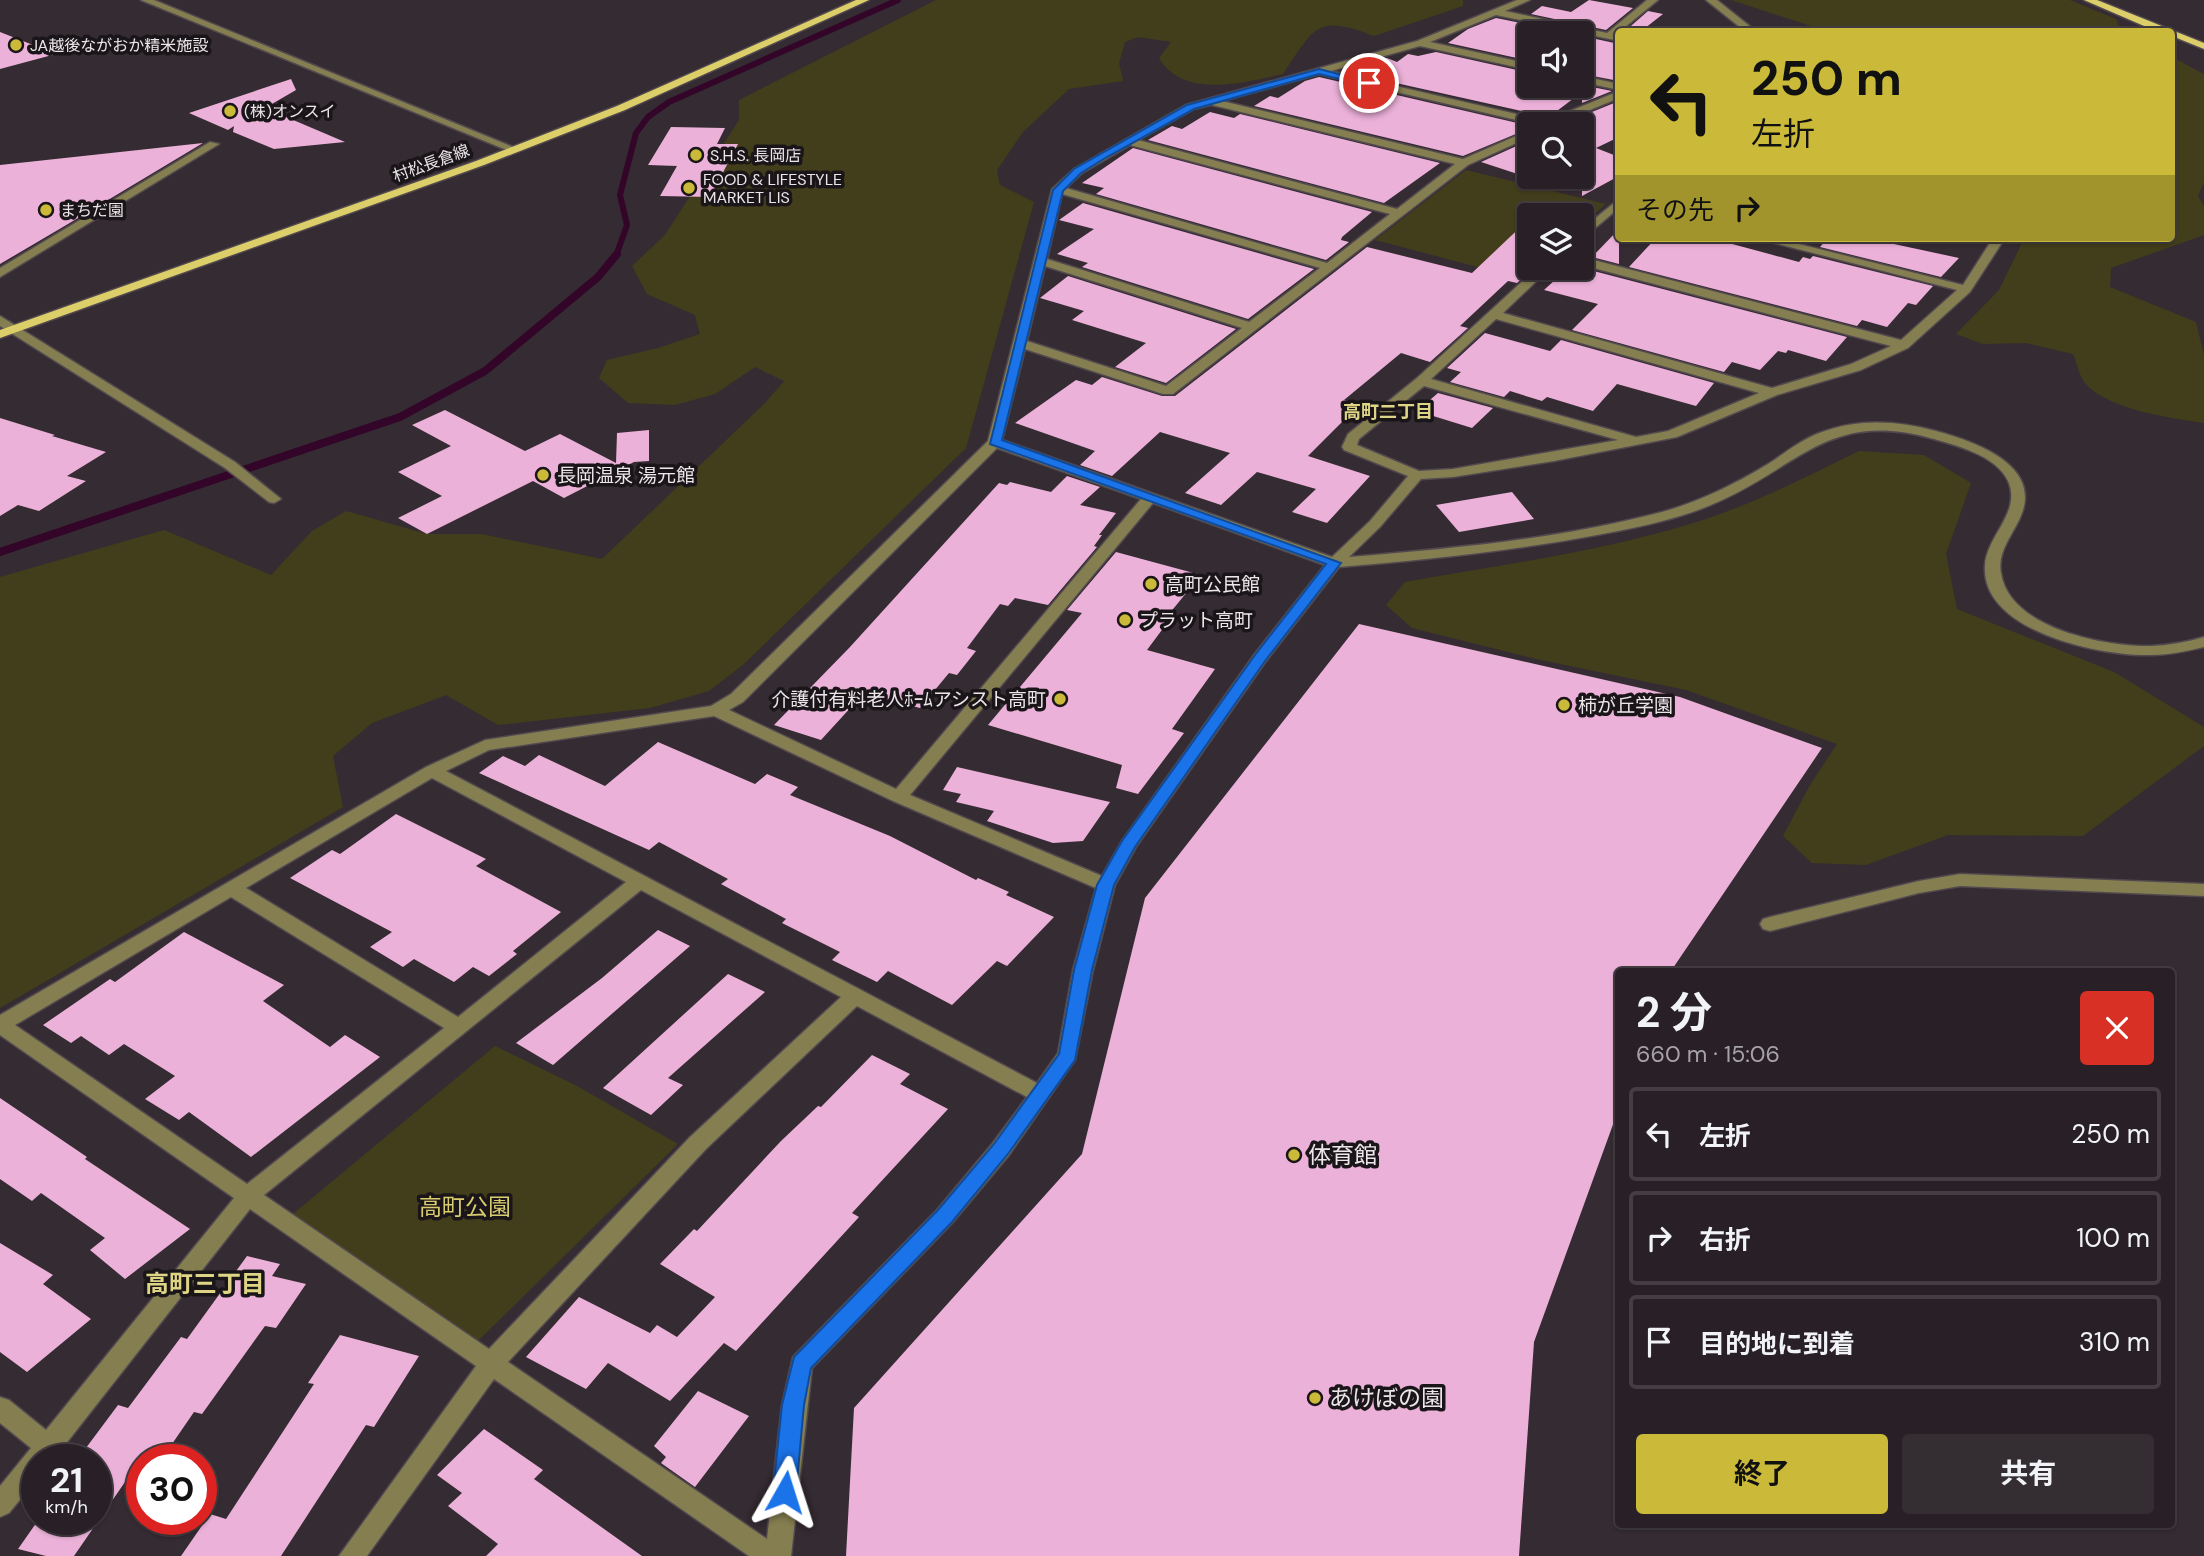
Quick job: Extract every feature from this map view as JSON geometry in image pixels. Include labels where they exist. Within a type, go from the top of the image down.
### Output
[{"type":"main road","name":"村松長倉線","points":[[7,332],[403,192],[621,108],[864,0]]},
{"type":"main road","points":[[2089,0],[2160,28]]},
{"type":"main road","points":[[2175,34],[2204,46]]},
{"type":"street","points":[[146,0],[513,149]]},
{"type":"street","points":[[770,1556],[0,1025],[432,771],[485,745],[716,711],[737,698],[995,442],[1058,190],[1078,171],[1190,107],[1420,43],[1525,0]]},
{"type":"street","points":[[1623,28],[1653,0]]},
{"type":"street","points":[[1711,0],[1749,28]]},
{"type":"street","points":[[1495,12],[1614,37]]},
{"type":"street","points":[[1420,43],[1517,64]]},
{"type":"street","points":[[1319,72],[1517,117]]},
{"type":"street","points":[[1594,82],[1615,86]]},
{"type":"street","points":[[1576,112],[1615,96]]},
{"type":"street","points":[[1211,102],[1464,163]]},
{"type":"street","points":[[1020,343],[1168,391],[1464,163],[1517,139]]},
{"type":"street","points":[[1129,141],[1399,213]]},
{"type":"street","points":[[0,273],[6,264],[215,144]]},
{"type":"street","points":[[1058,190],[1329,267]]},
{"type":"street","points":[[1594,224],[1615,206]]},
{"type":"street","points":[[1777,242],[1966,289]]},
{"type":"street","points":[[1531,280],[1422,381],[1353,437],[1349,447],[1417,475],[1453,473],[1638,442],[1672,433],[1772,392],[1856,367],[1903,345],[1966,289],[1996,242]]},
{"type":"street","points":[[1039,260],[1252,327]]},
{"type":"street","points":[[1594,264],[1903,345]]},
{"type":"street","points":[[1493,314],[1772,392]]},
{"type":"street","points":[[0,320],[7,332],[230,465],[274,499]]},
{"type":"street","points":[[1422,381],[1638,442]]},
{"type":"street","points":[[995,442],[1334,563],[1547,541],[1660,517],[1720,496],[1831,433],[1891,428],[1937,435],[1961,443],[2007,469],[2020,494],[2018,508],[1997,543],[1992,562],[1993,577],[2010,604],[2027,618],[2049,631],[2107,648],[2132,652],[2180,651],[2204,642]]},
{"type":"street","points":[[778,1556],[793,1405],[802,1364],[945,1216],[1001,1149],[1041,1095],[1068,1055],[1083,970],[1106,885],[1128,845],[1252,669],[1334,563],[1375,524],[1417,475]]},
{"type":"street","points":[[900,797],[1150,497]]},
{"type":"street","points":[[716,711],[900,797],[1106,885]]},
{"type":"street","points":[[432,771],[638,883],[1041,1095]]},
{"type":"street","points":[[1770,923],[1919,887],[1960,880],[2204,890]]},
{"type":"street","points":[[50,1444],[165,1296],[248,1196],[638,883]]},
{"type":"street","points":[[231,888],[459,1027]]},
{"type":"street","points":[[352,1556],[491,1364],[698,1143],[854,997]]},
{"type":"street","points":[[0,1408],[31,1444]]},
{"type":"street","points":[[0,1505],[21,1480]]},
{"type":"green space","points":[[936,0],[1463,0],[1463,6],[1374,36],[1340,26],[1319,29],[1303,45],[1283,74],[1234,84],[1199,84],[1170,71],[1159,58],[1171,42],[1138,37],[1125,42],[1119,63],[1123,81],[1069,89],[1023,132],[997,170],[1000,185],[1034,202],[966,448],[744,664],[709,691],[650,708],[498,725],[446,695],[372,723],[333,756],[343,807],[0,1008],[0,577],[164,530],[271,575],[312,531],[346,511],[427,534],[481,534],[602,559],[765,403],[784,381],[755,367],[715,394],[675,405],[628,403],[599,378],[607,360],[658,348],[700,334],[695,315],[647,294],[632,266],[665,235],[739,120],[739,100]]},
{"type":"green space","points":[[1731,0],[2070,0],[2116,19],[2120,28],[1817,28]]},
{"type":"green space","points":[[2175,59],[2204,74],[2204,182],[2198,196],[2204,206],[2204,235],[2111,268],[2110,287],[2196,322],[2204,355],[2204,423],[2141,411],[2096,393],[2084,381],[2073,354],[2026,343],[1983,344],[1956,334],[1999,290],[2023,242],[2175,242]]},
{"type":"green space","points":[[1466,170],[1517,182],[1517,189],[1544,189],[1606,204],[1594,214],[1594,203],[1517,203],[1517,277],[1375,240]]},
{"type":"green space","points":[[1859,451],[1924,455],[1971,483],[1946,554],[1957,609],[2114,672],[2204,727],[2204,746],[2083,836],[1948,835],[1866,865],[1812,863],[1783,836],[1810,785],[1837,744],[1686,690],[1536,659],[1412,628],[1386,605],[1405,582],[1586,550],[1714,516],[1778,490]]},
{"type":"green space","name":"高町公園","points":[[495,1046],[577,1086],[678,1144],[477,1342],[293,1214]]},
{"type":"building","points":[[1589,0],[1633,8],[1606,30],[1594,27],[1594,21],[1564,21],[1531,14],[1542,6],[1571,12]]},
{"type":"building","points":[[1648,11],[1663,14],[1645,28],[1629,28]]},
{"type":"building","points":[[1496,18],[1517,22],[1517,58],[1448,43],[1468,29]]},
{"type":"building","name":"JA越後ながおか精米施設","points":[[0,32],[56,54],[0,69]]},
{"type":"building","points":[[1594,39],[1615,43],[1615,80],[1594,76]]},
{"type":"building","points":[[1436,52],[1517,70],[1517,98],[1574,98],[1556,112],[1526,112],[1342,71],[1387,58],[1397,62],[1408,54],[1418,56]]},
{"type":"building","points":[[1319,77],[1517,123],[1517,133],[1463,156],[1254,106],[1270,96],[1278,98],[1305,81]]},
{"type":"building","points":[[291,79],[296,90],[265,108],[345,142],[274,149],[233,132],[234,126],[228,130],[189,113]]},
{"type":"building","points":[[1594,87],[1612,91],[1582,103],[1582,98],[1594,98]]},
{"type":"building","points":[[1615,103],[1615,139],[1596,148],[1615,155],[1615,178],[1582,196],[1582,189],[1594,189],[1594,112],[1592,112]]},
{"type":"building","points":[[1210,112],[1234,118],[1240,114],[1440,163],[1384,203],[1148,140],[1172,126],[1182,129]]},
{"type":"building","name":"S.H.S. 長岡店","points":[[671,127],[725,128],[717,144],[738,144],[710,197],[660,196],[677,166],[648,165]]},
{"type":"building","name":"まちだ園","points":[[203,143],[68,224],[0,264],[0,165]]},
{"type":"building","points":[[1517,146],[1517,174],[1481,162]]},
{"type":"building","points":[[1133,148],[1372,212],[1342,237],[1341,240],[1349,242],[1326,260],[1096,194],[1104,188],[1082,183]]},
{"type":"building","points":[[1083,203],[1314,269],[1248,319],[1082,267],[1088,263],[1057,254],[1094,229],[1059,220]]},
{"type":"building","points":[[1517,230],[1517,280],[1520,280],[1517,283],[1508,281],[1460,326],[1468,328],[1430,362],[1401,353],[1344,400],[1359,405],[1308,456],[1370,476],[1327,523],[1292,512],[1316,489],[1257,472],[1221,505],[1185,493],[1230,453],[1160,432],[1112,476],[1080,465],[1095,451],[1015,423],[1076,380],[1092,385],[1102,377],[1162,396],[1175,396],[1367,247],[1472,273]]},
{"type":"building","points":[[1615,233],[1615,242],[1619,242],[1619,264],[1594,258]]},
{"type":"building","points":[[1652,242],[1725,242],[1799,262],[1803,257],[1810,259],[1813,256],[1933,286],[1916,305],[1908,303],[1887,327],[1862,320],[1857,326],[1629,267]]},
{"type":"building","points":[[1824,242],[1885,242],[1959,258],[1941,277],[1820,247]]},
{"type":"building","points":[[1594,271],[1847,337],[1826,361],[1788,350],[1786,353],[1778,351],[1760,370],[1732,362],[1724,372],[1572,330],[1598,304],[1544,290],[1555,280],[1594,280]]},
{"type":"building","points":[[1068,276],[1236,329],[1166,383],[1115,367],[1146,343],[1072,320],[1084,311],[1040,298]]},
{"type":"building","points":[[1485,333],[1550,351],[1561,340],[1714,383],[1696,406],[1617,384],[1593,411],[1547,397],[1542,401],[1510,391],[1504,397],[1450,382],[1461,372],[1447,368]]},
{"type":"building","points":[[1438,393],[1493,408],[1472,428],[1417,411]]},
{"type":"building","name":"長岡温泉 湯元館","points":[[445,410],[525,451],[560,434],[616,463],[617,433],[649,430],[649,461],[634,462],[564,498],[533,481],[427,534],[398,518],[442,496],[398,472],[451,446],[412,425]]},
{"type":"building","points":[[0,418],[106,452],[67,476],[86,481],[39,511],[18,505],[0,516]]},
{"type":"building","points":[[1067,476],[1100,487],[1080,505],[1116,513],[1099,535],[1102,535],[1094,546],[1097,547],[1048,605],[1015,598],[1008,606],[1000,604],[967,648],[976,651],[957,675],[949,673],[920,708],[864,693],[821,740],[774,725],[850,647],[999,483],[1007,485],[1010,482],[1051,492]]},
{"type":"building","points":[[1512,492],[1534,519],[1459,532],[1436,505]]},
{"type":"building","name":"介護付有料老人ﾎｰﾑアシスト高町","points":[[1116,552],[1201,575],[1169,614],[1173,615],[1147,650],[1215,669],[1172,729],[1184,733],[1138,794],[1116,788],[1122,765],[988,725],[1082,613],[1067,610]]},
{"type":"building","points":[[1359,624],[1680,697],[1822,748],[1673,968],[1615,968],[1615,1119],[1534,1342],[1519,1556],[846,1556],[854,1408],[1082,1154],[1145,898]]},
{"type":"building","points":[[658,742],[755,784],[767,774],[798,787],[790,795],[890,836],[976,880],[978,878],[1009,892],[1006,895],[1054,917],[1007,966],[997,961],[952,1005],[888,971],[877,982],[832,960],[840,952],[782,923],[786,919],[721,884],[728,879],[659,842],[649,850],[479,773],[503,756],[525,766],[539,755],[605,786]]},
{"type":"building","points":[[957,767],[1110,802],[1083,841],[1053,843],[987,821],[994,811],[956,802],[961,794],[943,790]]},
{"type":"building","points":[[396,814],[486,859],[476,866],[561,912],[513,951],[517,954],[489,976],[473,967],[454,982],[414,959],[403,967],[370,947],[392,932],[290,878],[332,850],[340,854]]},
{"type":"building","points":[[658,930],[690,946],[553,1065],[516,1043],[602,978]]},
{"type":"building","points":[[184,932],[284,985],[263,1001],[330,1047],[345,1035],[380,1057],[251,1157],[189,1112],[179,1120],[145,1099],[175,1076],[124,1044],[109,1055],[81,1036],[71,1043],[43,1025],[110,979],[115,982]]},
{"type":"building","points":[[728,974],[765,992],[668,1078],[683,1085],[651,1115],[603,1088]]},
{"type":"building","points":[[872,1055],[910,1074],[900,1084],[948,1109],[852,1213],[859,1217],[736,1351],[724,1343],[670,1401],[608,1363],[586,1389],[526,1357],[579,1297],[650,1333],[657,1325],[677,1337],[715,1297],[660,1264],[694,1229],[697,1231],[781,1141],[818,1106],[821,1107]]},
{"type":"building","points":[[0,1098],[190,1229],[125,1279],[90,1250],[105,1238],[41,1193],[32,1201],[0,1179]]},
{"type":"building","points":[[0,1243],[53,1275],[43,1284],[91,1319],[27,1372],[0,1352]]},
{"type":"building","points":[[247,1256],[280,1264],[272,1276],[306,1284],[276,1328],[265,1326],[202,1414],[194,1412],[172,1444],[126,1444],[126,1482],[112,1501],[112,1444],[89,1444],[118,1405],[128,1408],[181,1337],[187,1339]]},
{"type":"building","points":[[340,1335],[419,1356],[374,1427],[366,1425],[281,1556],[181,1556],[196,1535],[217,1535],[217,1516],[226,1519],[314,1384],[308,1383]]},
{"type":"building","points":[[698,1391],[749,1416],[695,1487],[661,1463],[666,1457],[654,1446]]},
{"type":"building","points":[[484,1429],[543,1470],[534,1479],[642,1556],[486,1556],[498,1544],[448,1506],[462,1493],[437,1475]]},
{"type":"building","points":[[28,1535],[88,1535],[74,1556],[46,1556],[18,1549]]},
{"type":"waterway","points":[[616,255],[627,225],[620,195],[636,133],[648,117],[669,102],[898,0]]},
{"type":"waterway","points":[[0,552],[400,417],[485,371],[598,277],[616,255]]},
{"type":"place","name":"JA越後ながおか精米施設","points":[[16,45]]},
{"type":"place","name":"(株)オンスイ","points":[[230,111]]},
{"type":"place","name":"S.H.S. 長岡店","points":[[696,155]]},
{"type":"place","name":"FOOD & LIFESTYLE MARKET LIS","points":[[689,188]]},
{"type":"place","name":"まちだ園","points":[[46,210]]},
{"type":"place","name":"長岡温泉 湯元館","points":[[543,475]]},
{"type":"place","name":"高町公民館","points":[[1151,584]]},
{"type":"place","name":"プラット高町","points":[[1125,620]]},
{"type":"place","name":"介護付有料老人ﾎｰﾑアシスト高町","points":[[1060,699]]},
{"type":"place","name":"柿が丘学園","points":[[1564,705]]},
{"type":"place","name":"体育館","points":[[1294,1155]]},
{"type":"place","name":"あけぼの園","points":[[1315,1398]]},
{"type":"district","name":"高町二丁目","points":[[1388,412]]},
{"type":"district","name":"高町三丁目","points":[[205,1283]]},
{"type":"route","points":[[785,1492],[793,1405],[802,1364],[839,1322],[945,1216],[1001,1149],[1068,1055],[1083,970],[1106,885],[1128,845],[1260,658],[1334,563],[995,442],[1058,190],[1078,171],[1190,107],[1319,72],[1369,83]]}]
